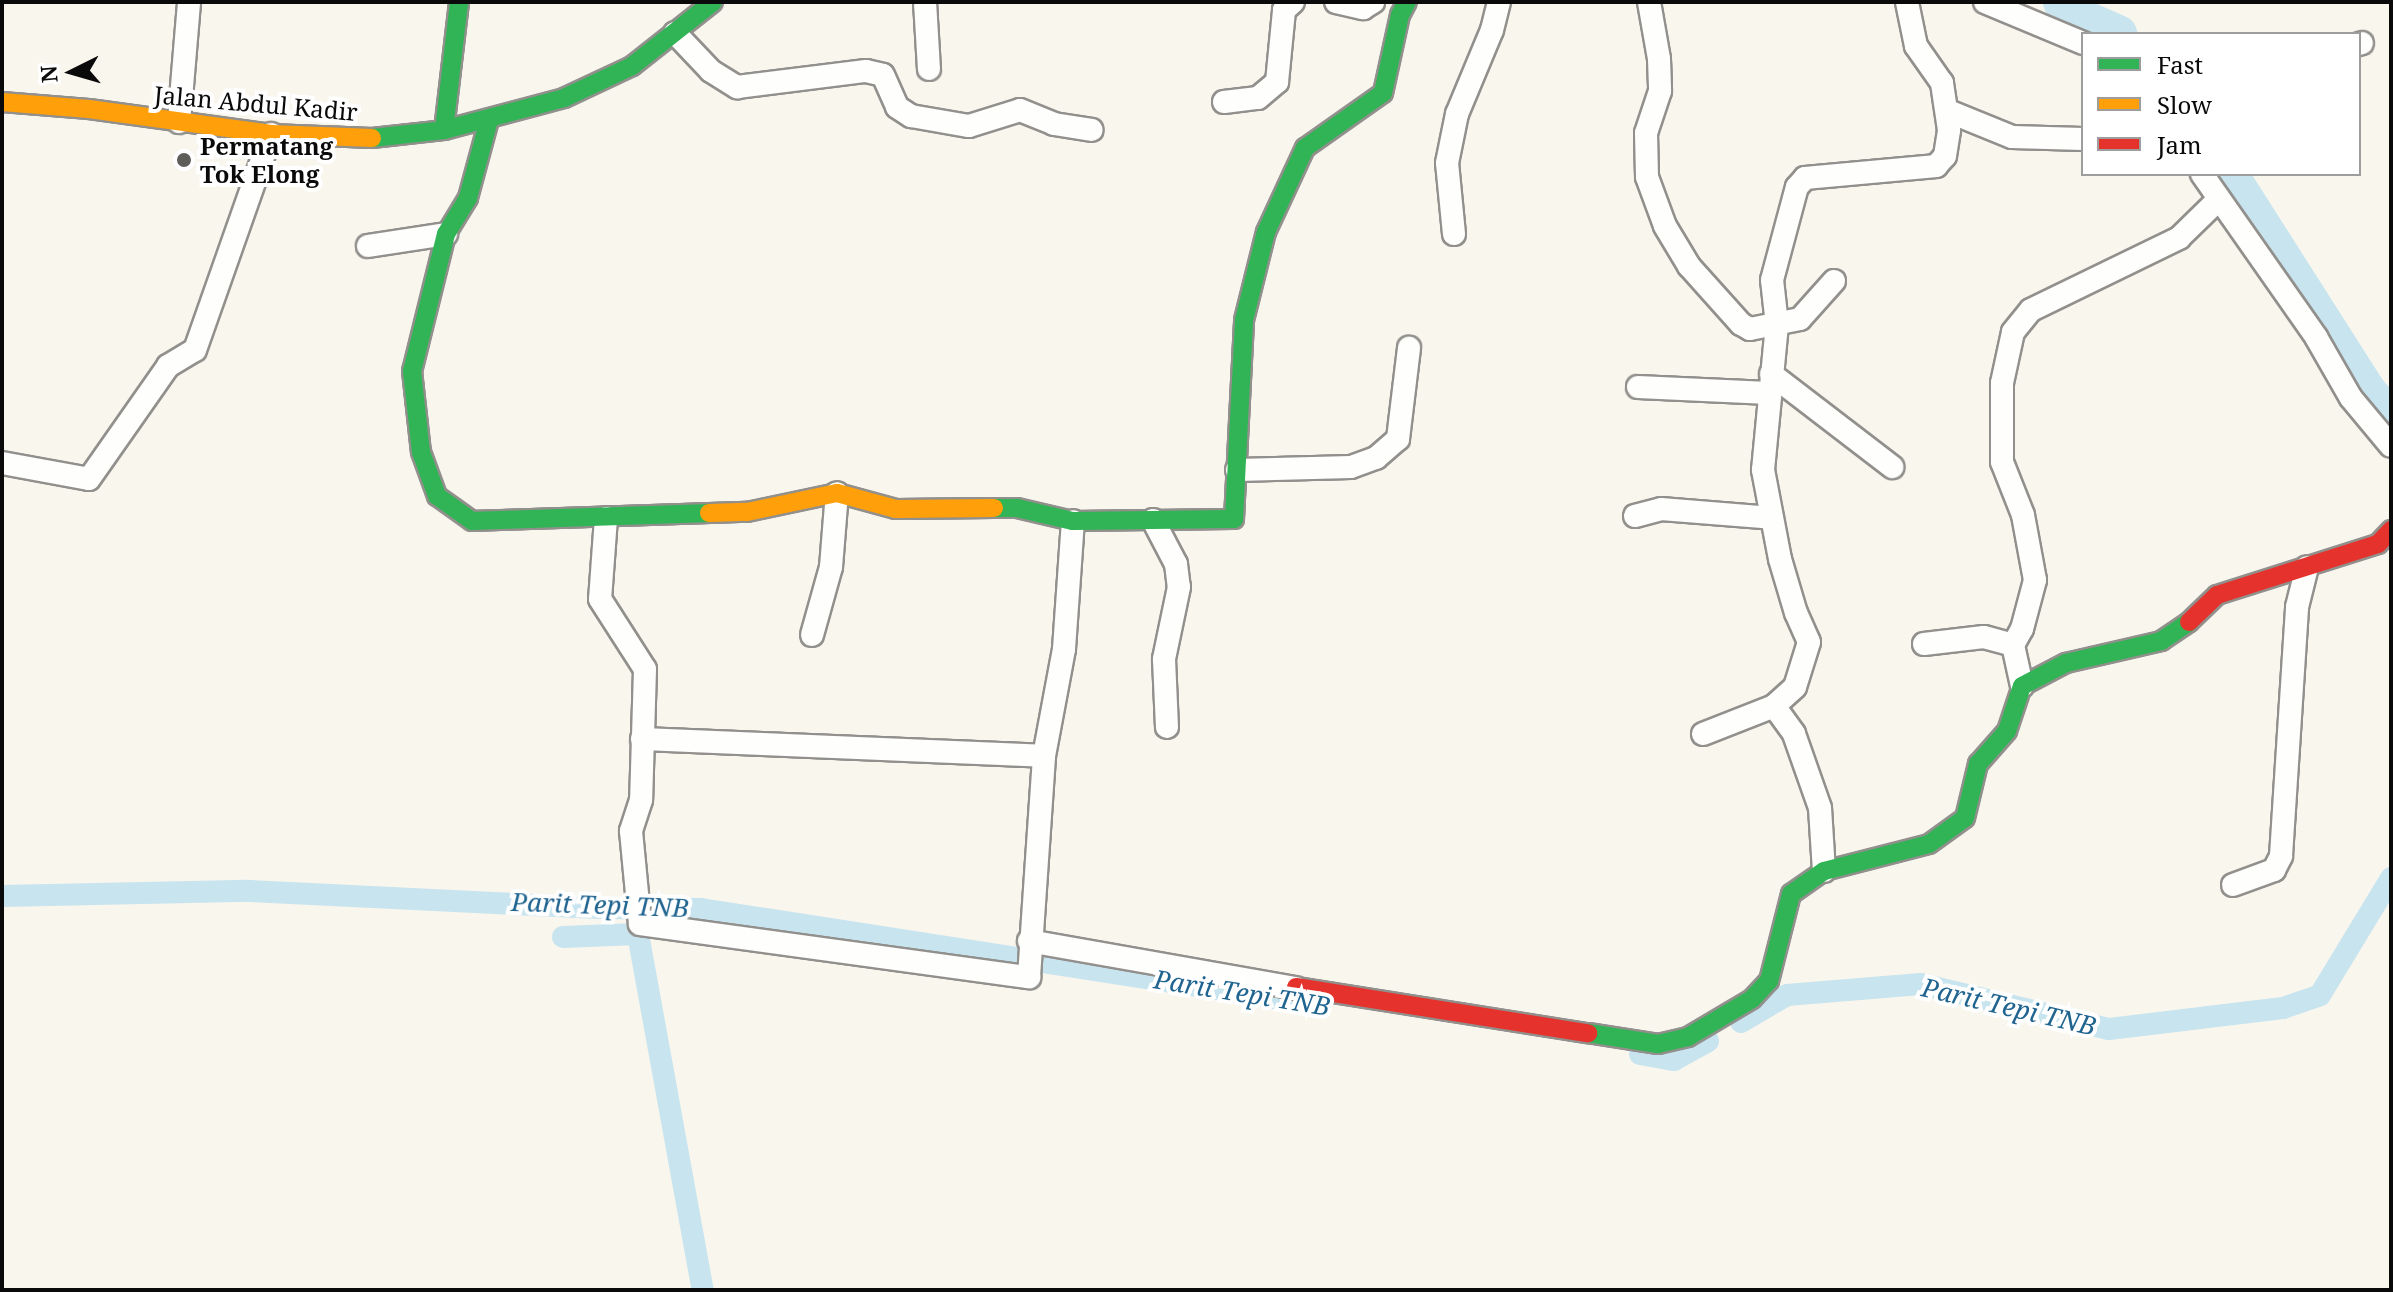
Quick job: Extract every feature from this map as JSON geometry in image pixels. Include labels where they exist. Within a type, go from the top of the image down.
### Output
[{"type":"street","points":[[179,122],[189,2]]},
{"type":"street","points":[[444,130],[459,2]]},
{"type":"street","name":"Jalan Abdul Kadir","points":[[2,102],[89,109],[271,134],[373,138],[444,130],[564,98],[632,66],[713,2]]},
{"type":"street","points":[[925,2],[929,69]]},
{"type":"street","points":[[1224,102],[1258,98],[1277,82],[1284,10],[1293,2]]},
{"type":"street","points":[[1336,2],[1363,8],[1373,2]]},
{"type":"street","points":[[489,120],[468,198],[446,234],[412,371],[421,452],[437,496],[472,521],[747,512],[837,493],[896,509],[1017,508],[1073,521],[1234,519],[1244,320],[1266,232],[1305,148],[1383,93],[1400,15],[1407,2]]},
{"type":"street","points":[[1454,234],[1447,163],[1457,114],[1492,30],[1499,2]]},
{"type":"street","points":[[1649,2],[1659,59],[1660,91],[1646,133],[1647,177],[1665,226],[1689,266],[1741,324],[1750,329],[1800,319],[1834,281]]},
{"type":"street","points":[[1703,734],[1774,706],[1795,687],[1809,642],[1788,586],[1763,470],[1777,325],[1772,280],[1799,182],[1805,178],[1936,166],[1945,156],[1948,111],[1942,83],[1916,46],[1907,2]]},
{"type":"street","points":[[1985,2],[2081,42]]},
{"type":"street","points":[[675,33],[711,71],[737,87],[866,71],[883,75],[897,107],[911,116],[969,126],[1020,110],[1054,124],[1092,130]]},
{"type":"street","points":[[1948,111],[2012,137],[2081,139]]},
{"type":"street","points":[[2,463],[89,479],[168,366],[195,350],[271,134]]},
{"type":"street","points":[[2203,176],[2316,337],[2351,398],[2391,446]]},
{"type":"street","points":[[1029,941],[1296,988],[1658,1044],[1688,1037],[1758,994],[1769,981],[1785,929],[1791,894],[1824,871],[1929,844],[1953,830],[1965,818],[1978,764],[2007,731],[2022,686],[2013,645],[2022,629],[2035,580],[2023,515],[2002,462],[2002,383],[2013,332],[2031,310],[2179,238],[2219,199]]},
{"type":"street","points":[[368,246],[446,234]]},
{"type":"street","points":[[1237,470],[1351,467],[1376,458],[1398,439],[1409,348]]},
{"type":"street","points":[[1638,387],[1770,384],[1892,467]]},
{"type":"street","points":[[812,635],[831,567],[837,493]]},
{"type":"street","points":[[1635,516],[1661,509],[1772,518]]},
{"type":"street","points":[[606,518],[600,599],[645,669],[641,800],[631,831],[640,924],[1029,977],[1029,941],[1044,756],[1064,649],[1073,521]]},
{"type":"street","points":[[1153,520],[1176,564],[1179,587],[1164,659],[1167,727]]},
{"type":"street","points":[[2022,686],[2066,663],[2161,641],[2188,623],[2217,595],[2378,544],[2391,530]]},
{"type":"street","points":[[2233,885],[2274,870],[2281,856],[2297,607],[2307,567]]},
{"type":"street","points":[[1924,644],[1984,637],[2013,645]]},
{"type":"street","points":[[1774,706],[1794,734],[1820,808],[1824,871]]},
{"type":"street","points":[[642,739],[1044,756]]},
{"type":"waterway","points":[[2062,2],[2068,12],[2113,32]]},
{"type":"waterway","points":[[2230,176],[2368,392],[2391,418]]},
{"type":"waterway","name":"Parit Tepi TNB","points":[[1741,1022],[1787,995],[1921,984],[2109,1029],[2283,1008],[2320,995],[2391,878]]},
{"type":"waterway","name":"Parit Tepi TNB","points":[[2,896],[249,891],[599,908],[701,909],[1313,1004]]},
{"type":"waterway","points":[[563,937],[638,934],[703,1290]]},
{"type":"waterway","name":"Parit Tepi TNB","points":[[1640,1054],[1674,1060],[1708,1041]]},
{"type":"traffic: fast","points":[[444,130],[459,2]]},
{"type":"traffic: fast","points":[[372,138],[444,130],[564,98],[632,66],[713,2]]},
{"type":"traffic: fast","points":[[994,508],[1017,508],[1073,521],[1234,519],[1244,320],[1266,232],[1305,148],[1383,93],[1400,15],[1407,2]]},
{"type":"traffic: fast","points":[[489,120],[468,198],[446,234],[412,371],[421,452],[437,496],[472,521],[709,513]]},
{"type":"traffic: fast","points":[[1588,1033],[1658,1044],[1688,1037],[1752,999],[1769,981],[1791,894],[1824,871],[1929,844],[1965,818],[1978,764],[2007,731],[2022,686],[2066,663],[2161,641],[2189,622]]},
{"type":"traffic: slow","points":[[2,102],[89,109],[271,134],[372,138]]},
{"type":"traffic: slow","points":[[709,513],[747,512],[837,493],[896,509],[994,508]]},
{"type":"traffic: jam","points":[[2189,622],[2217,595],[2378,544],[2391,530]]},
{"type":"traffic: jam","points":[[1296,987],[1588,1033]]},
{"type":"place","name":"Permatang Tok Elong","points":[[184,160]]}]
